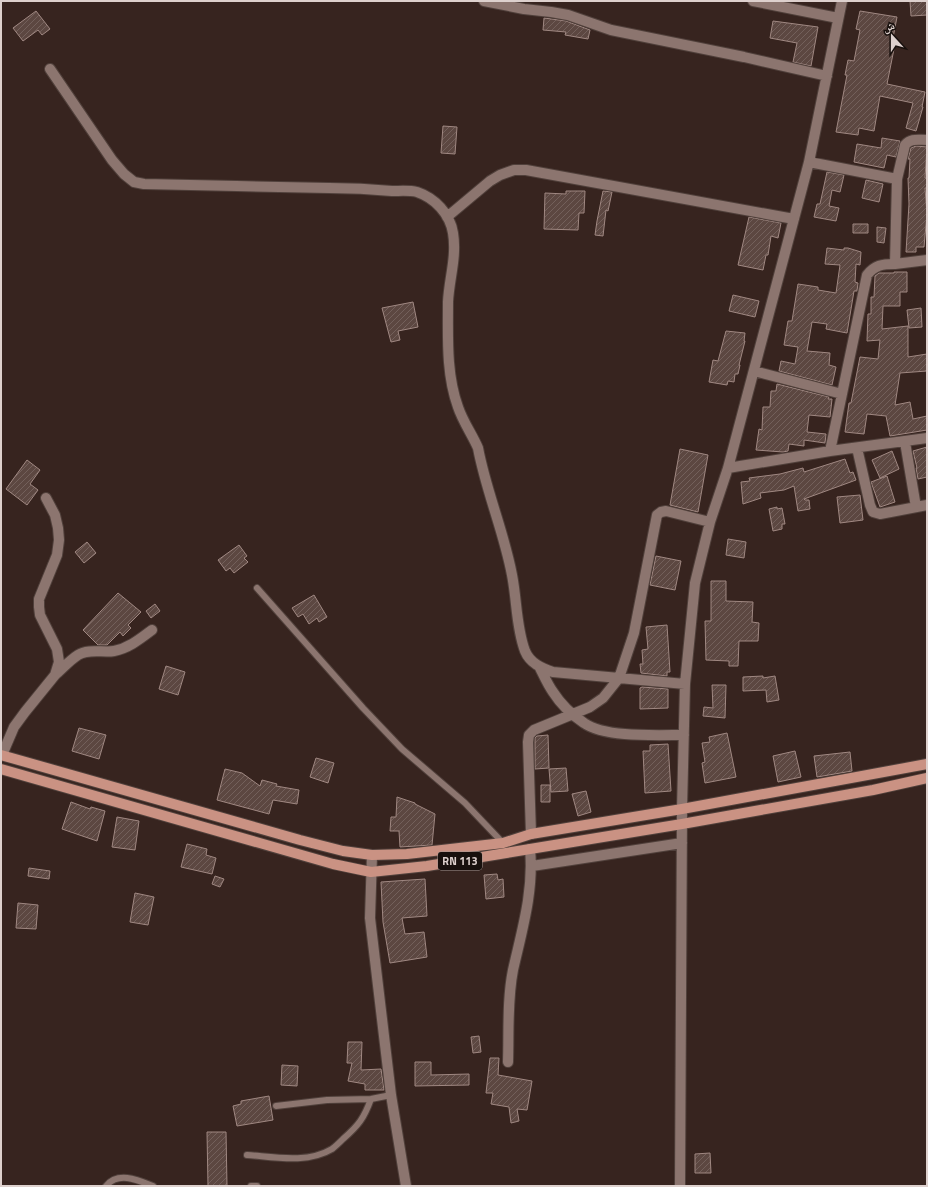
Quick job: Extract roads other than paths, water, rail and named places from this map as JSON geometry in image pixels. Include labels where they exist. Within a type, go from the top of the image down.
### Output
[{"type":"main road","name":"RN 113","points":[[2,755],[300,840],[343,851],[372,855],[407,854],[503,843],[531,834],[682,809],[925,764]]},
{"type":"main road","name":"RN 113","points":[[1,768],[333,864],[372,872],[427,866],[682,824],[872,790],[927,778]]},
{"type":"street","points":[[484,1],[524,9],[568,15],[611,30],[744,57],[827,76]]},
{"type":"street","points":[[753,1],[838,18]]},
{"type":"street","points":[[680,1186],[682,809],[686,684],[695,583],[710,522],[728,468],[809,162],[842,1]]},
{"type":"street","points":[[50,69],[112,160],[124,174],[134,182],[144,184],[361,189],[416,192],[428,197],[440,206],[453,231],[454,244],[454,259],[448,300],[448,361],[451,380],[457,406],[462,419],[474,437],[478,448],[512,575],[525,651],[530,659],[540,668],[553,692],[584,724],[599,729],[629,735],[684,735]]},
{"type":"street","points":[[895,264],[897,179],[905,145],[908,141],[913,139],[927,140]]},
{"type":"street","points":[[809,162],[897,179]]},
{"type":"street","points":[[447,217],[500,175],[514,170],[526,170],[794,219]]},
{"type":"street","points":[[830,451],[867,275],[871,270],[880,265],[927,260]]},
{"type":"street","points":[[754,371],[842,394]]},
{"type":"street","points":[[728,468],[830,451],[927,438]]},
{"type":"street","points":[[906,442],[916,507]]},
{"type":"street","points":[[857,448],[870,505],[873,512],[880,514],[927,505]]},
{"type":"street","points":[[46,498],[55,515],[59,540],[57,555],[39,599],[39,607],[40,614],[57,648],[59,662],[55,676]]},
{"type":"street","points":[[531,834],[529,735],[534,730],[590,707],[603,698],[619,678],[634,633],[657,515],[666,511],[710,522]]},
{"type":"street","points":[[2,755],[14,727],[25,712],[55,676],[77,655],[89,652],[120,650],[130,646],[152,630]]},
{"type":"street","points":[[540,668],[553,672],[686,684]]},
{"type":"street","points":[[925,764],[927,775]]},
{"type":"street","points":[[532,866],[682,843]]},
{"type":"street","points":[[508,1062],[510,998],[513,972],[524,924],[532,866],[530,849]]},
{"type":"street","points":[[372,855],[370,918],[391,1095],[406,1186]]},
{"type":"lane","points":[[257,588],[363,708],[402,748],[465,803],[503,843]]},
{"type":"lane","points":[[276,1106],[327,1100],[371,1099],[391,1095]]},
{"type":"lane","points":[[247,1155],[299,1158],[316,1156],[332,1149],[353,1130],[364,1116],[371,1099]]},
{"type":"lane","points":[[106,1186],[112,1180],[121,1178],[138,1180],[153,1186]]},
{"type":"lane","points":[[251,1186],[257,1186]]}]
